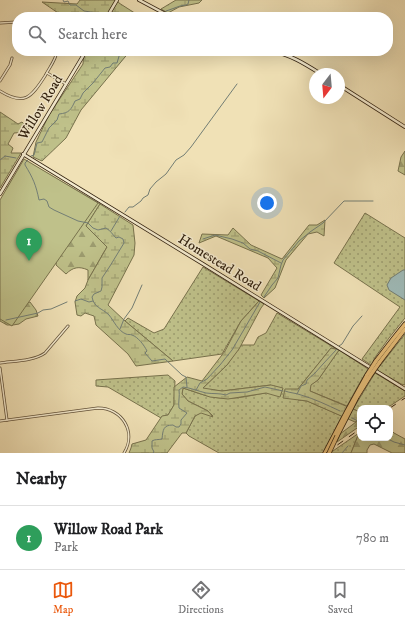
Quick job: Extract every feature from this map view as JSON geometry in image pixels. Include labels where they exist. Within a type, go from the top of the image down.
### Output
[{"type":"highway","points":[[325,453],[354,396],[405,324]]},
{"type":"highway","points":[[378,362],[405,329]]},
{"type":"highway","points":[[329,453],[369,375]]},
{"type":"street","points":[[110,12],[117,0]]},
{"type":"street","points":[[139,0],[161,12]]},
{"type":"street","points":[[0,23],[12,22]]},
{"type":"street","points":[[0,91],[15,98],[27,97],[34,92],[56,56]]},
{"type":"street","name":"Willow Road","points":[[0,194],[83,56]]},
{"type":"street","points":[[289,56],[297,59],[311,68]]},
{"type":"street","points":[[0,81],[10,65],[12,58]]},
{"type":"street","points":[[47,72],[66,84]]},
{"type":"street","points":[[345,89],[405,127]]},
{"type":"street","name":"Homestead Road","points":[[23,154],[405,389]]},
{"type":"street","points":[[0,363],[40,356],[45,353],[68,326]]},
{"type":"street","points":[[0,368],[7,420]]},
{"type":"street","points":[[0,421],[98,408],[106,409],[113,411],[120,416],[127,426],[129,439],[128,446],[124,453]]},
{"type":"green space","points":[[80,0],[117,0],[119,3],[133,12],[57,12],[42,2],[77,4]]},
{"type":"green space","points":[[176,0],[202,0],[199,3],[179,7],[170,12],[161,9]]},
{"type":"green space","points":[[84,56],[126,56],[81,110],[66,138],[42,161],[33,157],[36,142],[49,115],[83,64]]},
{"type":"green space","points":[[0,112],[18,124],[22,122],[29,129],[27,132],[14,133],[8,144],[13,148],[11,153],[21,153],[0,188]]},
{"type":"green space","points":[[405,151],[405,175],[398,171],[401,157]]},
{"type":"green space","points":[[24,159],[98,203],[12,326],[0,319],[0,200]]},
{"type":"green space","points":[[24,161],[100,204],[86,226],[107,247],[88,280],[88,270],[76,268],[66,274],[56,265],[59,242],[7,188]]},
{"type":"green space","points":[[100,204],[133,225],[135,243],[134,255],[108,305],[173,361],[136,366],[128,354],[96,325],[94,316],[85,313],[81,316],[77,315],[75,302],[77,296],[85,288],[107,247],[86,226]]},
{"type":"green space","points":[[365,213],[405,238],[405,318],[389,338],[371,365],[362,359],[400,307],[334,263]]},
{"type":"green space","points":[[325,220],[324,236],[317,232],[308,234],[286,260],[275,288],[264,298],[261,295],[277,268],[268,258],[216,236],[199,243],[202,234],[228,235],[233,228],[251,245],[282,259],[309,225],[317,225]]},
{"type":"green space","points":[[203,267],[259,301],[241,321],[222,354],[173,361],[125,321],[128,318],[154,333],[164,329]]},
{"type":"green space","points":[[259,301],[264,304],[239,349],[227,365],[203,388],[222,391],[271,385],[283,388],[280,397],[266,393],[228,399],[210,397],[183,388],[182,394],[188,401],[208,411],[213,417],[201,413],[195,416],[186,433],[182,433],[167,453],[129,453],[132,444],[146,440],[162,416],[168,415],[174,405],[174,387],[187,377],[202,381],[225,351],[241,321]]},
{"type":"green space","points":[[30,302],[36,310],[38,316],[26,319],[19,324],[13,325],[7,325],[0,321],[0,306],[21,305]]},
{"type":"green space","points":[[277,313],[336,349],[331,348],[298,389],[298,400],[307,401],[342,416],[323,453],[219,453],[186,433],[195,416],[201,412],[213,416],[208,411],[188,401],[182,394],[183,388],[206,395],[226,398],[237,398],[266,393],[271,385],[222,391],[202,389],[227,365],[241,345],[254,345],[258,337],[266,333]]},
{"type":"green space","points":[[405,334],[405,385],[377,370]]},
{"type":"green space","points":[[331,348],[339,350],[318,380],[311,385],[310,391],[357,411],[357,421],[355,422],[307,401],[283,398],[285,389],[298,389]]},
{"type":"green space","points":[[339,350],[368,369],[347,406],[310,391],[310,385],[318,380]]},
{"type":"green space","points":[[375,373],[405,391],[405,396],[392,405],[357,405],[357,411],[353,409]]},
{"type":"green space","points":[[168,375],[175,381],[174,405],[168,415],[161,418],[108,387],[96,386],[96,380]]},
{"type":"green space","points":[[357,421],[357,428],[337,442],[340,434]]},
{"type":"green space","points":[[393,432],[405,439],[405,453],[392,453],[374,444],[370,445],[367,453],[351,453],[357,438],[357,441],[393,441]]},
{"type":"green space","points":[[357,434],[351,453],[330,453]]},
{"type":"water","points":[[405,270],[405,300],[389,290],[387,285],[391,278]]},
{"type":"waterway","points":[[63,0],[64,2],[68,1],[70,5],[76,5],[84,11],[91,12]]},
{"type":"waterway","points":[[166,11],[186,5],[188,4],[189,0]]},
{"type":"waterway","points":[[31,156],[34,155],[37,143],[42,142],[49,128],[57,120],[59,114],[65,113],[69,110],[75,101],[80,99],[83,93],[105,68],[110,67],[113,63],[117,63],[119,56]]},
{"type":"waterway","points":[[125,212],[129,207],[133,207],[148,195],[150,189],[156,182],[166,174],[176,160],[184,155],[237,84]]},
{"type":"waterway","points":[[0,160],[5,156],[16,158]]},
{"type":"waterway","points":[[28,160],[25,165],[34,182],[39,200],[44,199],[47,201],[49,207],[54,210],[78,221],[88,223],[93,228],[98,230],[106,228],[116,238],[119,237],[123,239],[124,243],[102,278],[101,291],[94,294],[92,297],[93,301],[96,306],[109,315],[116,326],[123,333],[139,339],[147,351],[145,353],[152,361],[165,359],[186,377],[187,387]]},
{"type":"waterway","points":[[264,297],[278,278],[283,260],[299,241],[323,223],[344,201],[373,201]]},
{"type":"waterway","points":[[111,231],[120,216]]},
{"type":"waterway","points":[[203,239],[215,235],[232,239],[243,243],[250,249],[258,251],[281,263]]},
{"type":"waterway","points":[[120,329],[124,319],[132,308],[142,285]]},
{"type":"waterway","points":[[75,301],[81,299],[89,302],[93,301]]},
{"type":"waterway","points":[[6,320],[38,313],[67,302]]},
{"type":"waterway","points":[[196,390],[200,383],[207,379],[232,350],[260,302]]},
{"type":"waterway","points":[[339,346],[362,316]]},
{"type":"waterway","points":[[297,394],[301,386],[306,384],[307,380],[337,349]]},
{"type":"waterway","points":[[153,453],[152,441],[162,439],[165,427],[173,425],[179,427],[181,420],[187,413],[179,408],[179,390],[183,387],[206,393],[226,395],[230,393],[247,392],[265,387],[283,391]]},
{"type":"waterway","points":[[285,391],[311,398],[340,411]]},
{"type":"waterway","points":[[352,418],[357,420]]},
{"type":"waterway","points":[[392,441],[405,445]]},
{"type":"waterway","points":[[342,453],[348,446]]},
{"type":"railway","points":[[393,406],[405,398]]},
{"type":"railway","points":[[326,453],[357,431]]},
{"type":"place","name":"Willow Road Park","points":[[29,261]]}]
